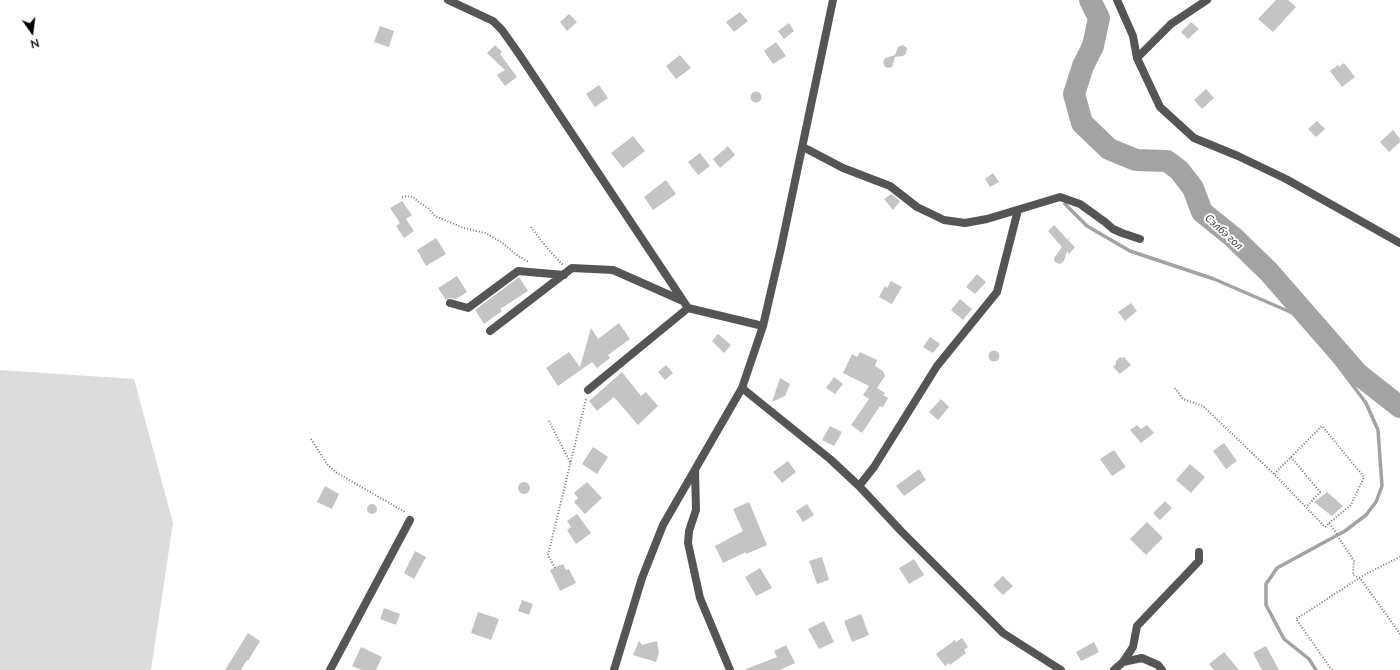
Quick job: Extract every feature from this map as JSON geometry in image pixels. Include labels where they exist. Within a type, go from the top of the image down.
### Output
[{"type":"street","points":[[448,0],[493,21],[502,30],[520,54],[686,304]]},
{"type":"street","points":[[614,670],[642,578],[663,525],[742,388],[764,326],[833,0]]},
{"type":"street","points":[[1117,0],[1133,36],[1137,58],[1160,107],[1194,138],[1238,156],[1286,180],[1400,243]]},
{"type":"street","points":[[1137,58],[1170,24],[1206,0]]},
{"type":"street","points":[[803,147],[843,168],[890,186],[917,207],[944,220],[965,223],[987,219],[1060,197],[1080,204],[1122,234],[1140,239]]},
{"type":"street","points":[[859,486],[874,466],[937,366],[997,292],[1018,210]]},
{"type":"street","points":[[490,331],[572,268],[613,270],[686,304],[764,326]]},
{"type":"street","points":[[450,304],[468,308],[518,271],[566,273]]},
{"type":"street","points":[[588,390],[686,304]]},
{"type":"street","points":[[742,388],[830,459],[859,486],[900,531],[1003,633],[1061,670]]},
{"type":"street","points":[[695,469],[696,510],[689,531],[688,543],[700,598],[730,670]]},
{"type":"street","points":[[330,670],[410,520]]},
{"type":"street","points":[[1114,670],[1123,662],[1133,647],[1137,626],[1199,561],[1199,552]]},
{"type":"street","points":[[1123,662],[1142,658],[1158,665],[1162,670]]},
{"type":"path","points":[[402,197],[413,197],[420,204],[428,208],[435,216],[464,228],[485,233],[501,242],[518,256],[532,264]]},
{"type":"path","points":[[531,227],[566,273]]},
{"type":"path","points":[[1175,388],[1183,399],[1203,406],[1274,474],[1325,526],[1351,505],[1364,477],[1322,426],[1274,474]]},
{"type":"path","points":[[555,568],[548,555],[588,390]]},
{"type":"path","points":[[549,421],[571,463]]},
{"type":"path","points":[[311,439],[327,464],[337,473],[409,514],[410,520]]},
{"type":"path","points":[[1291,457],[1320,492],[1306,507]]},
{"type":"path","points":[[1329,523],[1338,535]]},
{"type":"path","points":[[1339,538],[1354,561],[1353,576],[1360,578],[1400,634]]},
{"type":"path","points":[[1332,670],[1296,619],[1360,578],[1400,557]]},
{"type":"shaded area","points":[[0,370],[134,379],[173,523],[151,670],[0,670]]},
{"type":"building","points":[[1276,0],[1288,0],[1296,7],[1273,32],[1258,19]]},
{"type":"building","points":[[740,12],[748,21],[734,32],[726,22]]},
{"type":"building","points":[[569,14],[577,22],[567,31],[560,22]]},
{"type":"building","points":[[1191,22],[1199,29],[1188,39],[1181,32]]},
{"type":"building","points":[[789,23],[794,31],[784,39],[778,31]]},
{"type":"building","points":[[380,26],[394,31],[389,47],[374,42]]},
{"type":"building","points":[[776,42],[786,56],[773,64],[764,51]]},
{"type":"building","points":[[495,45],[502,52],[500,54],[517,77],[505,86],[497,75],[505,70],[487,53]]},
{"type":"building","points":[[903,45],[907,48],[906,54],[895,57],[892,67],[885,67],[883,62],[885,58],[895,55],[898,47]]},
{"type":"building","points":[[680,55],[691,68],[676,79],[666,66]]},
{"type":"building","points":[[1344,63],[1355,77],[1342,87],[1330,71],[1338,65],[1339,67]]},
{"type":"building","points":[[599,85],[608,98],[595,107],[586,94]]},
{"type":"building","points":[[1206,89],[1214,98],[1202,109],[1194,100]]},
{"type":"building","points":[[754,92],[758,92],[760,93],[760,101],[754,102],[751,99],[751,95]]},
{"type":"building","points":[[1317,121],[1325,129],[1316,137],[1308,129]]},
{"type":"building","points":[[1393,130],[1400,139],[1400,142],[1389,152],[1380,142]]},
{"type":"building","points":[[633,136],[645,151],[623,168],[611,153]]},
{"type":"building","points":[[728,146],[735,155],[720,168],[713,159]]},
{"type":"building","points":[[700,153],[710,166],[698,175],[688,162]]},
{"type":"building","points":[[993,173],[999,182],[990,187],[985,179]]},
{"type":"building","points":[[666,180],[676,194],[653,210],[644,197]]},
{"type":"building","points":[[891,194],[900,201],[893,210],[884,199]]},
{"type":"building","points":[[402,201],[412,215],[406,219],[414,231],[404,238],[396,226],[400,223],[390,208]]},
{"type":"building","points":[[1054,225],[1068,240],[1070,237],[1069,241],[1075,247],[1069,254],[1067,251],[1064,261],[1060,264],[1055,262],[1054,258],[1062,247],[1048,231]]},
{"type":"building","points":[[436,238],[446,254],[426,266],[417,250]]},
{"type":"building","points":[[977,274],[986,282],[975,294],[966,287]]},
{"type":"building","points":[[457,276],[467,292],[456,299],[449,298],[446,300],[438,288]]},
{"type":"building","points":[[519,277],[528,291],[500,309],[502,311],[484,324],[475,310]]},
{"type":"building","points":[[891,281],[902,287],[892,304],[879,297],[885,286],[887,288]]},
{"type":"building","points":[[960,299],[972,309],[963,320],[951,310]]},
{"type":"building","points":[[1131,303],[1137,311],[1125,321],[1118,312]]},
{"type":"building","points":[[619,323],[630,339],[608,355],[610,358],[597,368],[592,362],[558,386],[546,368],[569,352],[580,367],[591,328],[598,339]]},
{"type":"building","points":[[718,334],[731,345],[724,353],[712,341]]},
{"type":"building","points":[[930,337],[940,344],[933,353],[923,347]]},
{"type":"building","points":[[994,350],[998,352],[1000,356],[998,360],[994,362],[990,360],[988,356],[990,352]]},
{"type":"building","points":[[860,352],[877,360],[875,366],[883,371],[885,376],[877,388],[885,393],[883,395],[888,398],[883,407],[880,406],[862,433],[851,425],[869,399],[863,395],[869,386],[843,373],[852,354],[857,357]]},
{"type":"building","points":[[1120,357],[1124,357],[1131,365],[1120,374],[1113,367]]},
{"type":"building","points":[[666,365],[673,373],[665,380],[658,372]]},
{"type":"building","points":[[622,372],[641,396],[646,392],[658,406],[638,425],[614,397],[597,411],[589,401]]},
{"type":"building","points":[[834,377],[843,384],[835,394],[826,388]]},
{"type":"building","points":[[780,378],[790,384],[785,396],[772,402]]},
{"type":"building","points":[[941,399],[949,407],[938,420],[929,412]]},
{"type":"building","points":[[1137,425],[1141,429],[1147,425],[1154,433],[1141,443],[1130,430]]},
{"type":"building","points":[[830,426],[842,432],[834,446],[822,440]]},
{"type":"building","points":[[1224,443],[1237,461],[1226,469],[1213,451]]},
{"type":"building","points":[[593,447],[608,457],[597,474],[582,464]]},
{"type":"building","points":[[1114,450],[1126,467],[1112,476],[1100,459]]},
{"type":"building","points":[[788,461],[796,472],[782,483],[773,472]]},
{"type":"building","points":[[1190,464],[1205,477],[1191,493],[1176,480]]},
{"type":"building","points":[[919,469],[926,480],[904,496],[896,486]]},
{"type":"building","points":[[526,482],[529,483],[529,493],[522,494],[519,493],[518,486],[519,483]]},
{"type":"building","points":[[587,482],[602,498],[585,514],[574,502],[578,498],[574,493]]},
{"type":"building","points":[[325,486],[339,494],[332,509],[317,502]]},
{"type":"building","points":[[1327,492],[1343,506],[1332,516],[1314,502]]},
{"type":"building","points":[[1165,501],[1172,508],[1160,520],[1153,513]]},
{"type":"building","points":[[749,502],[767,545],[746,554],[746,552],[723,563],[715,546],[743,531],[733,509]]},
{"type":"building","points":[[370,504],[374,504],[376,505],[376,513],[370,514],[367,511],[367,507]]},
{"type":"building","points":[[807,504],[814,515],[803,522],[796,511]]},
{"type":"building","points":[[577,514],[591,533],[576,544],[567,530],[571,527],[567,521]]},
{"type":"building","points":[[1147,522],[1163,538],[1146,555],[1130,539]]},
{"type":"building","points":[[415,551],[426,557],[414,579],[404,573]]},
{"type":"building","points":[[822,557],[829,580],[817,584],[809,561]]},
{"type":"building","points":[[914,559],[924,575],[909,584],[899,568]]},
{"type":"building","points":[[563,564],[566,570],[569,569],[576,583],[560,591],[550,570]]},
{"type":"building","points":[[760,568],[772,588],[756,596],[745,577]]},
{"type":"building","points":[[1003,576],[1013,586],[1003,595],[993,585]]},
{"type":"building","points":[[522,600],[533,604],[529,615],[518,611]]},
{"type":"building","points":[[384,608],[400,614],[396,625],[380,619]]},
{"type":"building","points":[[478,612],[499,619],[491,640],[471,633]]},
{"type":"building","points":[[861,614],[869,635],[852,642],[844,621]]},
{"type":"building","points":[[824,621],[834,642],[819,649],[808,629]]},
{"type":"building","points":[[248,633],[260,641],[248,661],[247,660],[241,670],[225,670]]},
{"type":"building","points":[[962,638],[968,647],[964,650],[966,653],[950,665],[949,663],[945,666],[936,654],[955,640],[956,642]]},
{"type":"building","points":[[639,641],[642,645],[657,641],[659,653],[656,662],[633,655]]},
{"type":"building","points":[[1094,642],[1099,652],[1081,661],[1076,652]]},
{"type":"building","points":[[786,645],[795,663],[780,670],[746,670],[777,657],[774,651]]},
{"type":"building","points":[[1266,646],[1279,670],[1262,670],[1253,653]]},
{"type":"building","points":[[361,647],[382,657],[376,670],[361,670],[352,666]]},
{"type":"building","points":[[1224,652],[1239,670],[1214,670],[1209,664]]},
{"type":"waterway","name":"Сэлбэ гол","points":[[1090,0],[1099,18],[1093,46],[1083,66],[1074,94],[1082,123],[1109,149],[1136,160],[1167,161],[1179,170],[1193,188],[1202,212],[1233,237],[1269,272],[1358,374],[1400,407]]},
{"type":"waterway","points":[[1065,204],[1087,226],[1130,251],[1214,279],[1311,321],[1330,355],[1366,403],[1378,430],[1382,486],[1376,502],[1366,515],[1345,531],[1277,568],[1266,584],[1266,605],[1284,639],[1309,659],[1316,670]]}]
